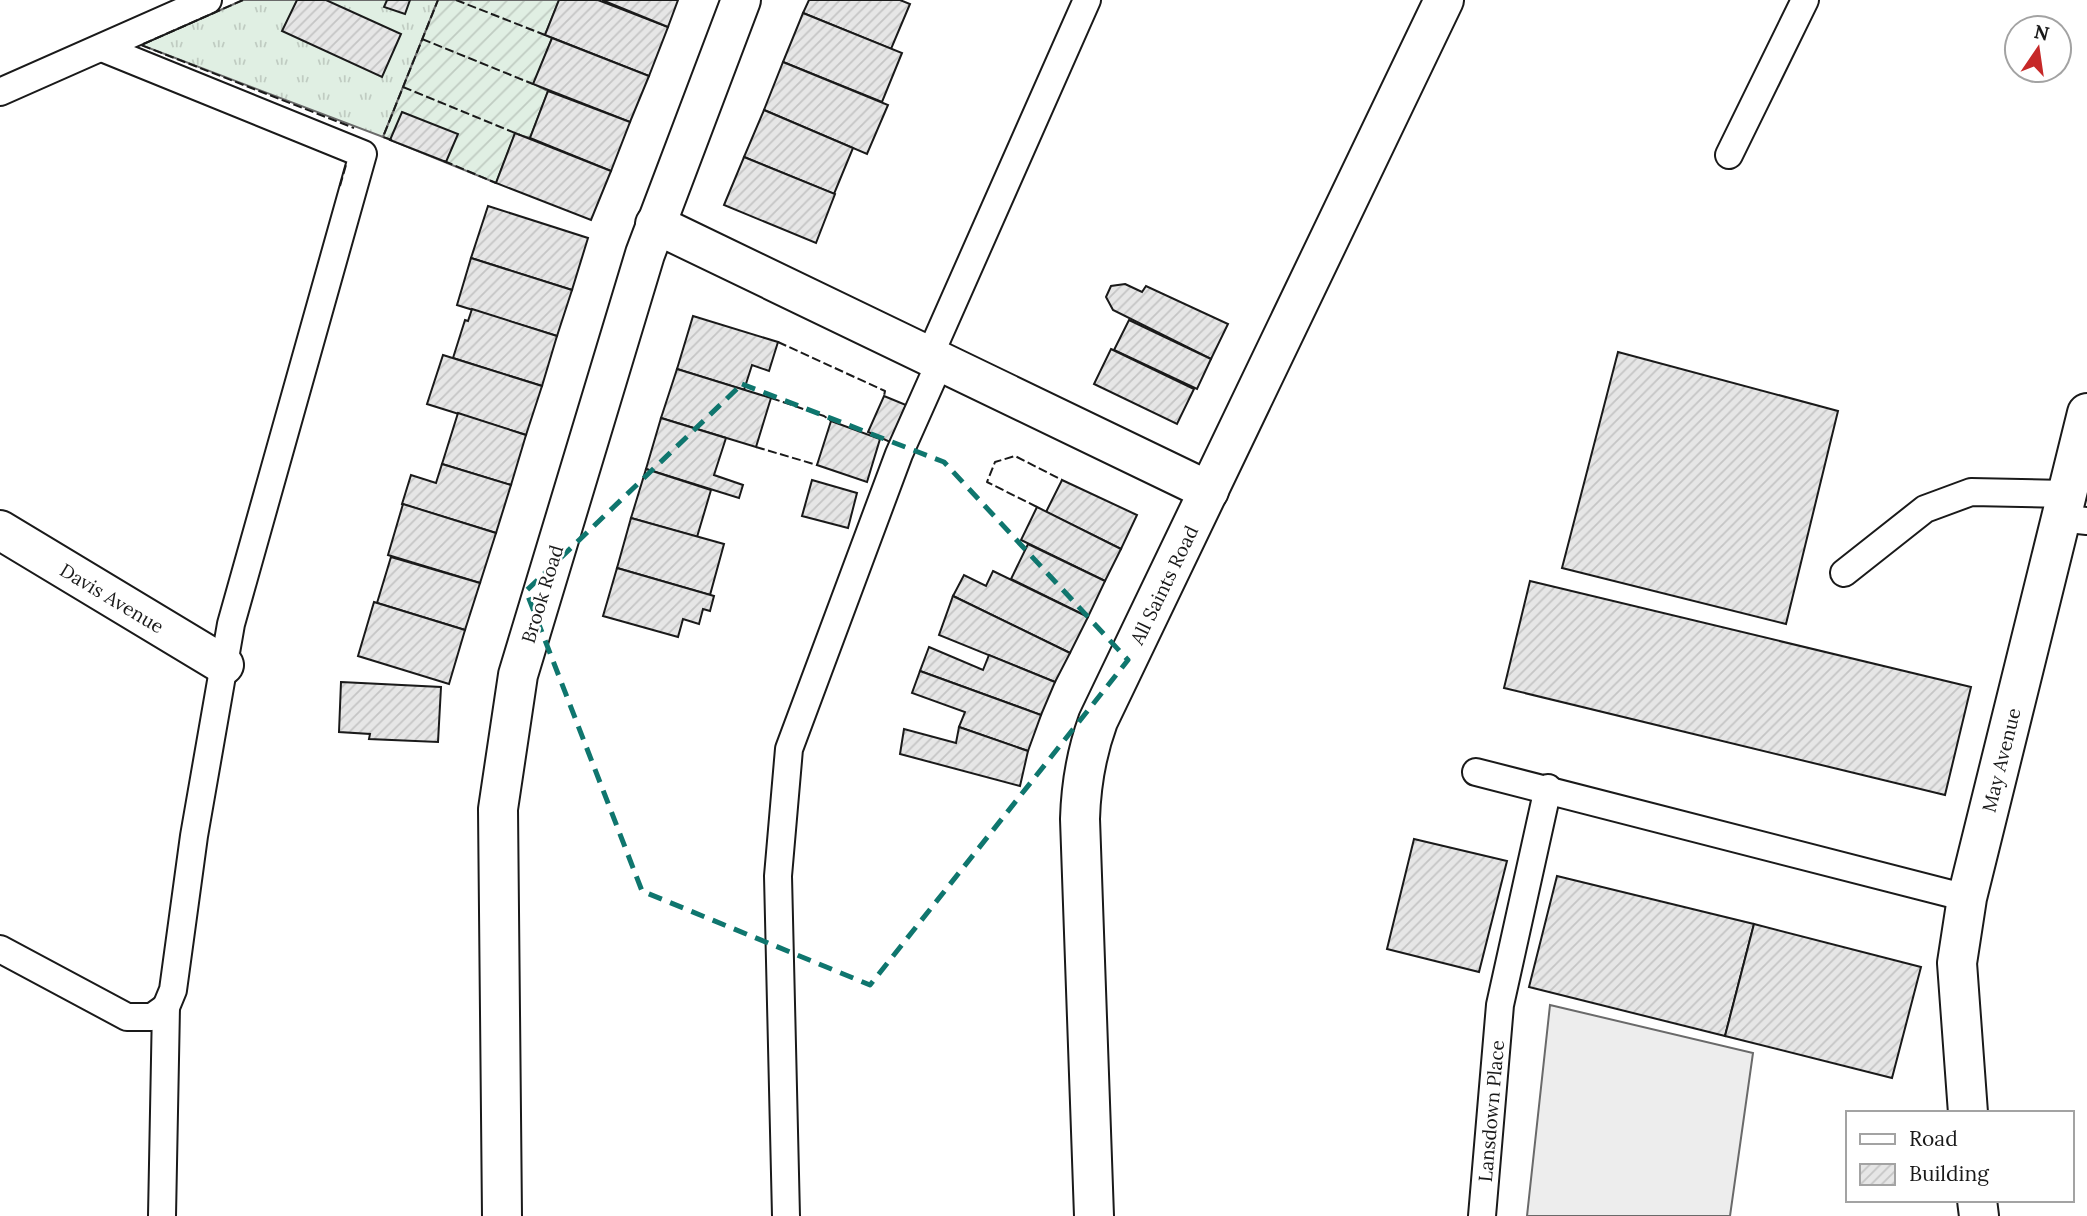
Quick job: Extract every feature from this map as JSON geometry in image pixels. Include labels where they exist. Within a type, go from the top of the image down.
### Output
[{"type":"street","name":"Brook Road","points":[[502,1216],[498,809],[518,675],[655,224],[741,0]]},
{"type":"street","name":"All Saints Road","points":[[1094,1216],[1080,819],[1083,772],[1098,721],[1444,0]]},
{"type":"street","points":[[655,224],[1209,491]]},
{"type":"street","name":"May Avenue","points":[[1968,1111],[1957,963],[1967,898],[2071,511],[2087,413]]},
{"type":"street","name":"Davis Avenue","points":[[0,530],[224,665]]},
{"type":"lane","points":[[0,92],[208,0]]},
{"type":"lane","points":[[786,1216],[778,876],[789,749],[934,359],[1087,0]]},
{"type":"lane","points":[[1729,155],[1805,0]]},
{"type":"lane","points":[[102,48],[363,154],[233,617],[194,836],[173,990],[166,1007],[162,1216]]},
{"type":"lane","points":[[1844,573],[1925,509],[1971,492],[2071,511]]},
{"type":"lane","points":[[1476,772],[1548,788],[1967,898]]},
{"type":"lane","name":"Lansdown Place","points":[[1482,1216],[1500,1005],[1548,788]]},
{"type":"lane","points":[[0,949],[127,1017],[152,1017],[166,1007]]},
{"type":"highlighted area","points":[[742,384],[944,462],[1128,660],[870,985],[642,891],[526,591]]},
{"type":"green space","points":[[243,0],[438,0],[383,137],[141,45]]},
{"type":"green space","points":[[438,0],[559,0],[545,35],[552,38],[534,84],[548,91],[530,138],[515,134],[496,183],[383,137]]},
{"type":"shaded area","points":[[1550,1005],[1753,1053],[1730,1216],[1527,1216]]},
{"type":"building","points":[[297,0],[326,0],[401,34],[382,77],[282,31]]},
{"type":"building","points":[[387,0],[410,0],[405,14],[384,7]]},
{"type":"building","points":[[559,0],[598,0],[668,27],[649,76],[545,35]]},
{"type":"building","points":[[602,0],[678,0],[668,27]]},
{"type":"building","points":[[809,0],[900,0],[910,4],[891,49],[803,13]]},
{"type":"building","points":[[803,13],[902,53],[882,102],[783,62]]},
{"type":"building","points":[[552,38],[649,76],[630,122],[533,84]]},
{"type":"building","points":[[783,62],[888,105],[867,154],[764,110]]},
{"type":"building","points":[[548,91],[630,122],[611,171],[530,138]]},
{"type":"building","points":[[764,110],[853,148],[834,194],[744,157]]},
{"type":"building","points":[[402,112],[458,134],[446,162],[390,140]]},
{"type":"building","points":[[515,133],[611,171],[591,220],[496,183]]},
{"type":"building","points":[[744,157],[835,194],[816,243],[724,205]]},
{"type":"building","points":[[488,206],[588,238],[572,290],[471,258]]},
{"type":"building","points":[[471,258],[572,290],[557,336],[457,305]]},
{"type":"building","points":[[1125,284],[1142,292],[1146,286],[1228,324],[1211,359],[1113,310],[1106,297],[1111,286]]},
{"type":"building","points":[[472,309],[557,336],[542,386],[453,358],[465,320],[468,321]]},
{"type":"building","points":[[693,316],[778,342],[769,371],[752,365],[744,390],[677,369]]},
{"type":"building","points":[[1129,320],[1211,359],[1197,389],[1114,350]]},
{"type":"building","points":[[1111,349],[1194,389],[1177,424],[1094,384]]},
{"type":"building","points":[[1618,352],[1838,411],[1786,624],[1562,568]]},
{"type":"building","points":[[443,355],[542,386],[526,435],[427,404]]},
{"type":"building","points":[[677,369],[771,398],[756,447],[661,418]]},
{"type":"building","points":[[884,396],[906,405],[890,442],[868,432]]},
{"type":"building","points":[[458,413],[526,435],[511,485],[442,464]]},
{"type":"building","points":[[661,418],[726,438],[714,475],[743,485],[739,498],[646,469]]},
{"type":"building","points":[[831,421],[880,439],[867,482],[817,465]]},
{"type":"building","points":[[442,464],[511,485],[496,533],[402,504],[411,475],[436,483]]},
{"type":"building","points":[[646,469],[711,490],[697,537],[631,518]]},
{"type":"building","points":[[812,480],[857,493],[848,528],[802,516]]},
{"type":"building","points":[[1062,480],[1137,515],[1121,549],[1046,512]]},
{"type":"building","points":[[403,504],[496,533],[480,583],[388,555]]},
{"type":"building","points":[[1037,507],[1121,549],[1105,581],[1021,540]]},
{"type":"building","points":[[631,518],[724,544],[710,595],[617,568]]},
{"type":"building","points":[[1028,544],[1105,581],[1088,617],[1011,579]]},
{"type":"building","points":[[391,557],[480,583],[465,630],[377,603]]},
{"type":"building","points":[[617,568],[714,596],[710,611],[703,609],[699,624],[683,619],[678,637],[603,616]]},
{"type":"building","points":[[993,571],[1088,617],[1070,653],[953,596],[964,575],[986,586]]},
{"type":"building","points":[[1530,581],[1971,687],[1945,795],[1504,688]]},
{"type":"building","points":[[953,596],[1070,653],[1055,682],[939,635]]},
{"type":"building","points":[[374,602],[465,630],[449,684],[358,656]]},
{"type":"building","points":[[929,647],[983,670],[989,655],[1055,682],[1041,715],[920,671]]},
{"type":"building","points":[[920,671],[1041,715],[1028,751],[959,727],[965,712],[912,693]]},
{"type":"building","points":[[341,682],[441,687],[438,742],[369,739],[370,734],[339,732]]},
{"type":"building","points":[[959,727],[1028,751],[1020,786],[900,754],[904,729],[956,743]]},
{"type":"building","points":[[1414,839],[1507,861],[1479,972],[1387,949]]},
{"type":"building","points":[[1557,876],[1754,924],[1725,1036],[1529,987]]},
{"type":"building","points":[[1754,924],[1921,967],[1892,1078],[1725,1036]]},
{"type":"fence","points":[[243,0],[141,45],[354,128]]},
{"type":"fence","points":[[392,140],[383,137],[438,0]]},
{"type":"fence","points":[[456,0],[545,35]]},
{"type":"fence","points":[[422,39],[533,84]]},
{"type":"fence","points":[[403,87],[520,135]]},
{"type":"fence","points":[[444,161],[496,183]]},
{"type":"fence","points":[[340,186],[346,165]]},
{"type":"fence","points":[[778,342],[885,391],[884,396]]},
{"type":"fence","points":[[771,398],[824,416],[831,421]]},
{"type":"fence","points":[[756,447],[817,465]]},
{"type":"fence","points":[[1037,507],[987,482],[995,462],[1015,456],[1062,480]]}]
